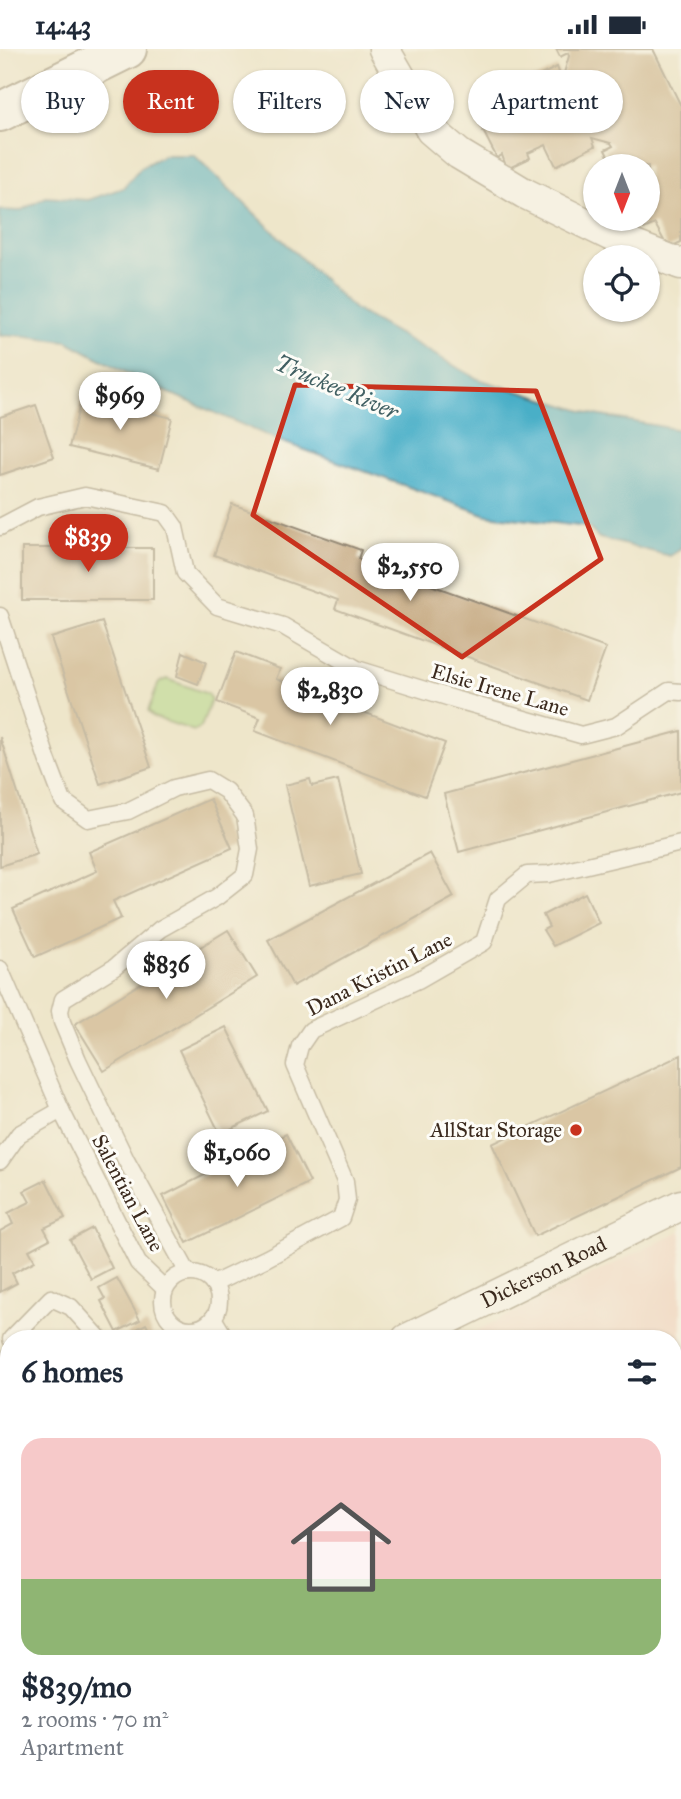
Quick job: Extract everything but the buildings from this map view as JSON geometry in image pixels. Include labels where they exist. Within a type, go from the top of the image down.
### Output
[{"type":"street","points":[[0,113],[127,49]]},
{"type":"street","points":[[383,49],[431,130],[460,154],[549,205],[624,242],[681,264]]},
{"type":"street","name":"Dickerson Road","points":[[425,1330],[681,1205]]},
{"type":"lane","name":"Elsie Irene Lane","points":[[0,527],[38,507],[85,496],[165,513],[175,527],[186,573],[217,606],[283,627],[358,669],[581,735],[616,726],[669,691],[681,692]]},
{"type":"lane","points":[[0,616],[47,759],[64,801],[88,819],[128,811],[174,788],[208,779],[226,791],[245,816],[250,849],[245,875],[217,897],[160,929],[115,967],[64,999],[60,1011],[78,1060],[126,1160],[188,1273]]},
{"type":"lane","name":"Dana Kristin Lane","points":[[213,1284],[341,1218],[348,1200],[345,1181],[295,1065],[300,1046],[311,1030],[418,980],[484,942],[498,899],[527,875],[549,874],[681,843]]},
{"type":"lane","name":"Salentian Lane","points":[[0,969],[61,1110],[138,1263],[165,1289]]},
{"type":"lane","points":[[0,1161],[19,1134],[61,1110]]},
{"type":"lane","points":[[185,1330],[172,1322],[163,1307],[165,1289],[171,1280],[188,1273],[198,1273],[213,1284],[219,1301],[213,1318],[196,1330]]},
{"type":"lane","points":[[20,1330],[51,1298],[71,1307],[92,1330]]},
{"type":"lane","points":[[213,1318],[220,1330]]},
{"type":"highlighted area","points":[[295,385],[536,391],[601,559],[462,657],[253,515]]},
{"type":"shaded area","points":[[681,1231],[681,1330],[478,1330]]},
{"type":"green space","points":[[167,679],[208,694],[211,700],[201,727],[194,731],[153,717],[148,711],[159,682]]},
{"type":"water","name":"Truckee River","points":[[164,155],[194,155],[354,309],[478,379],[596,415],[681,430],[681,549],[670,556],[599,538],[588,527],[487,515],[280,441],[144,382],[67,341],[17,335],[0,336],[0,210],[20,211],[46,197],[88,200],[123,188],[141,167]]},
{"type":"place","name":"AllStar Storage","points":[[576,1130]]}]
